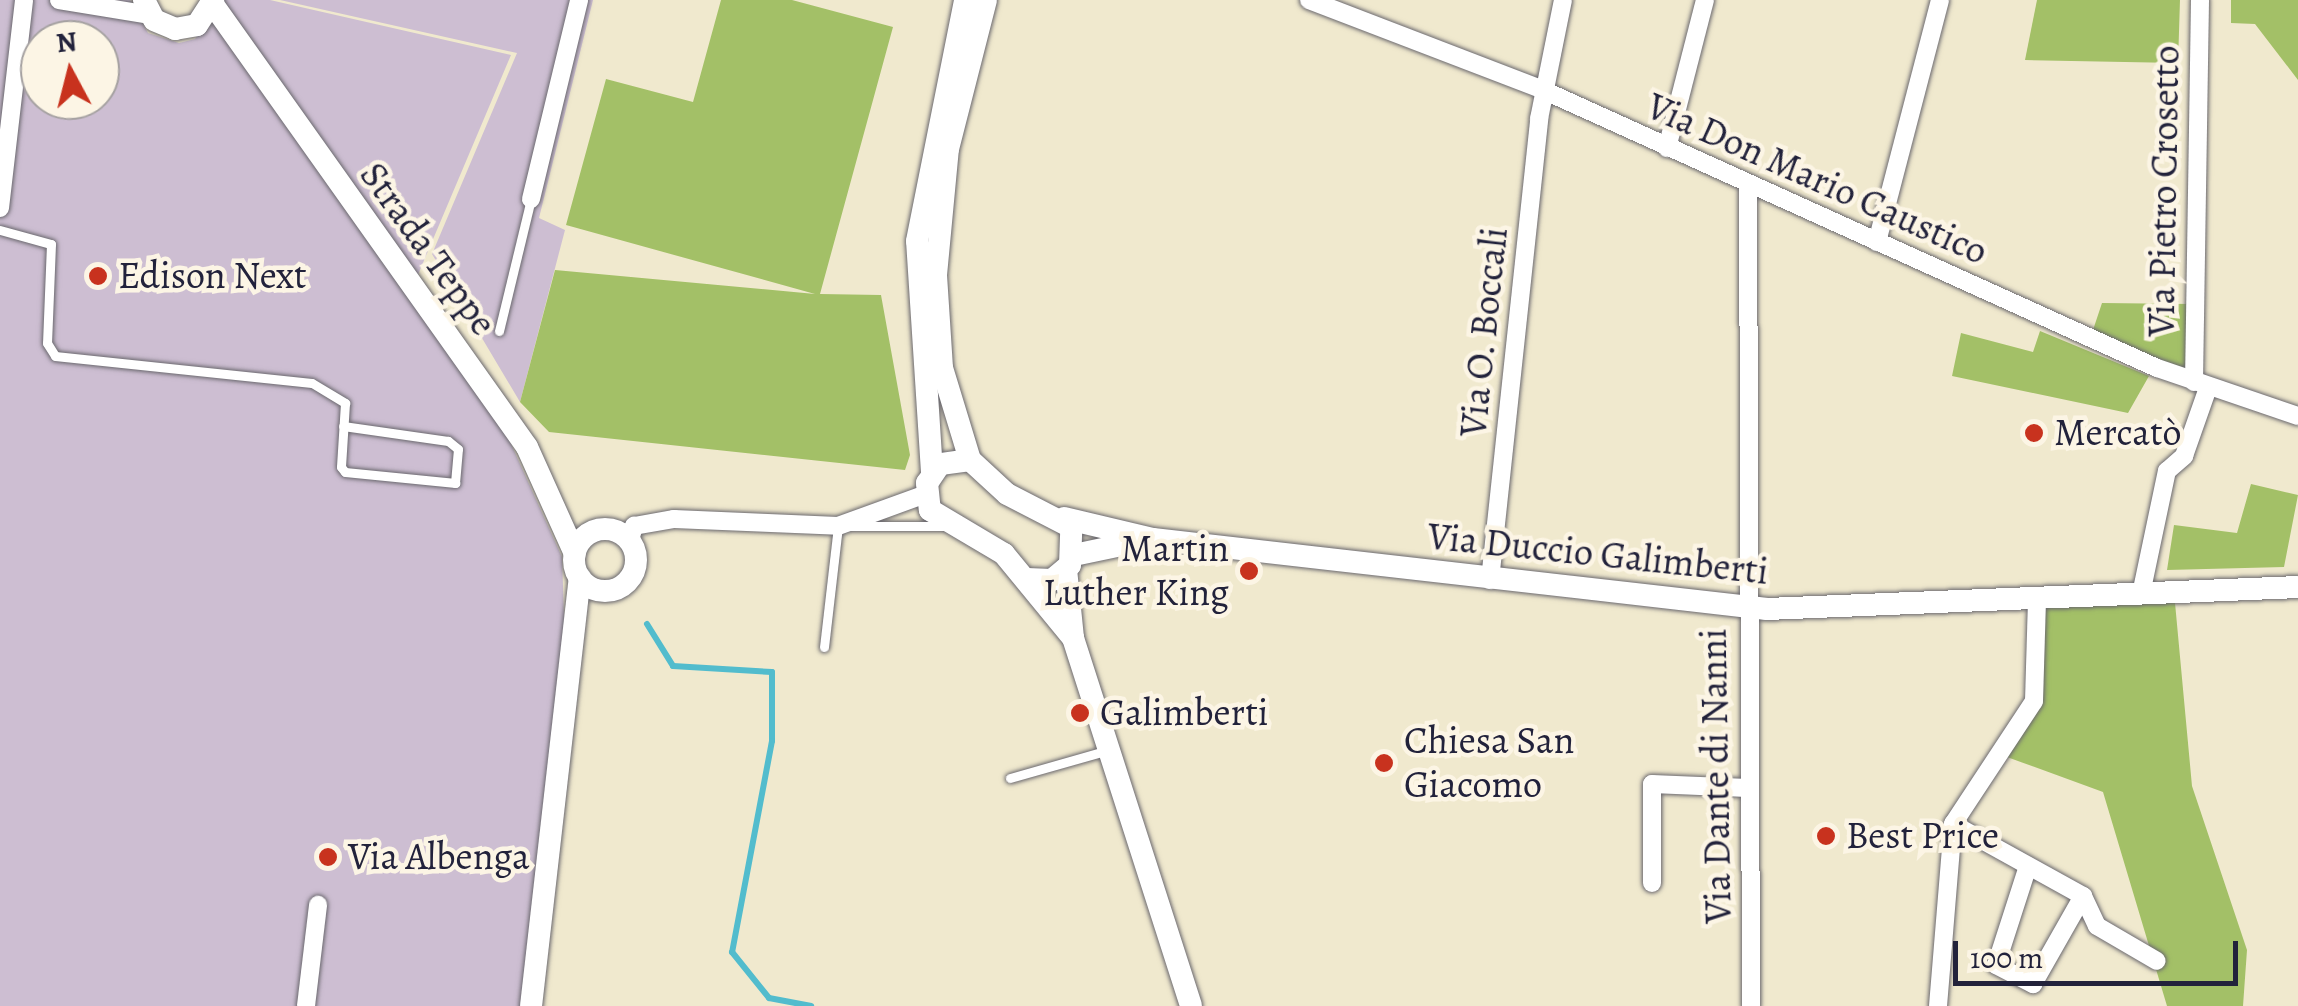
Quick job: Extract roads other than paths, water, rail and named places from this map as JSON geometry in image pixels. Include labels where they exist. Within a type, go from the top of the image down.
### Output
[{"type":"street","points":[[0,208],[24,0]]},
{"type":"street","points":[[59,0],[148,7]]},
{"type":"street","points":[[531,200],[579,0]]},
{"type":"street","points":[[965,0],[917,241],[929,483],[950,526],[993,544],[1026,578],[1073,638]]},
{"type":"street","points":[[576,634],[635,570],[630,540],[634,526],[674,519],[838,526],[970,460],[942,368],[936,274],[948,149],[986,0]]},
{"type":"street","name":"Via Don Mario Caustico","points":[[1309,0],[1543,90],[2201,385],[2298,416]]},
{"type":"street","name":"Via O. Boccali","points":[[1490,580],[1543,90],[1563,0]]},
{"type":"street","points":[[1667,148],[1704,0]]},
{"type":"street","points":[[1877,242],[1940,0]]},
{"type":"street","points":[[196,25],[213,2]]},
{"type":"street","name":"Strada Teppe","points":[[213,2],[233,44],[518,433],[555,503],[575,554]]},
{"type":"street","name":"Via Pietro Crosetto","points":[[2140,594],[2167,471],[2184,456],[2201,385],[2203,4]]},
{"type":"street","name":"Strada Teppe","points":[[148,7],[175,29],[196,25],[233,44]]},
{"type":"street","name":"Via Dante di Nanni","points":[[1748,185],[1746,606],[1751,1006]]},
{"type":"street","name":"Via Duccio Galimberti","points":[[970,460],[1007,494],[1064,518],[1153,539],[1746,606],[2298,587]]},
{"type":"street","points":[[555,503],[630,540]]},
{"type":"street","points":[[1064,518],[1073,638],[1190,1006]]},
{"type":"street","points":[[531,1006],[576,634],[580,578],[575,554],[601,529]]},
{"type":"street","name":"Via Duccio Galimberti","points":[[1026,578],[1153,539]]},
{"type":"street","points":[[580,578],[614,590]]},
{"type":"street","points":[[1938,1006],[1953,824],[2034,701],[2036,598]]},
{"type":"street","points":[[1652,883],[1652,784],[1748,788]]},
{"type":"street","points":[[1953,824],[2083,896],[2098,926],[2157,961]]},
{"type":"street","points":[[2028,866],[1996,965],[2033,984],[2083,896]]},
{"type":"street","points":[[306,1006],[318,905]]},
{"type":"lane","points":[[499,332],[531,200]]},
{"type":"lane","points":[[0,230],[51,244],[47,342],[55,356],[312,383],[345,403],[344,426],[345,472],[454,483],[458,449],[448,441],[344,426]]},
{"type":"lane","points":[[824,647],[838,526],[950,526]]},
{"type":"lane","points":[[1010,778],[1109,749]]},
{"type":"waterway","points":[[647,624],[673,666],[772,672],[772,741],[732,952],[769,998],[811,1006]]},
{"type":"place","name":"Edison Next","points":[[98,276]]},
{"type":"place","name":"Mercatò","points":[[2034,433]]},
{"type":"place","name":"Martin Luther King","points":[[1249,571]]},
{"type":"place","name":"Galimberti","points":[[1080,713]]},
{"type":"place","name":"Chiesa San Giacomo","points":[[1384,763]]},
{"type":"place","name":"Best Price","points":[[1826,836]]},
{"type":"place","name":"Via Albenga","points":[[328,857]]}]
